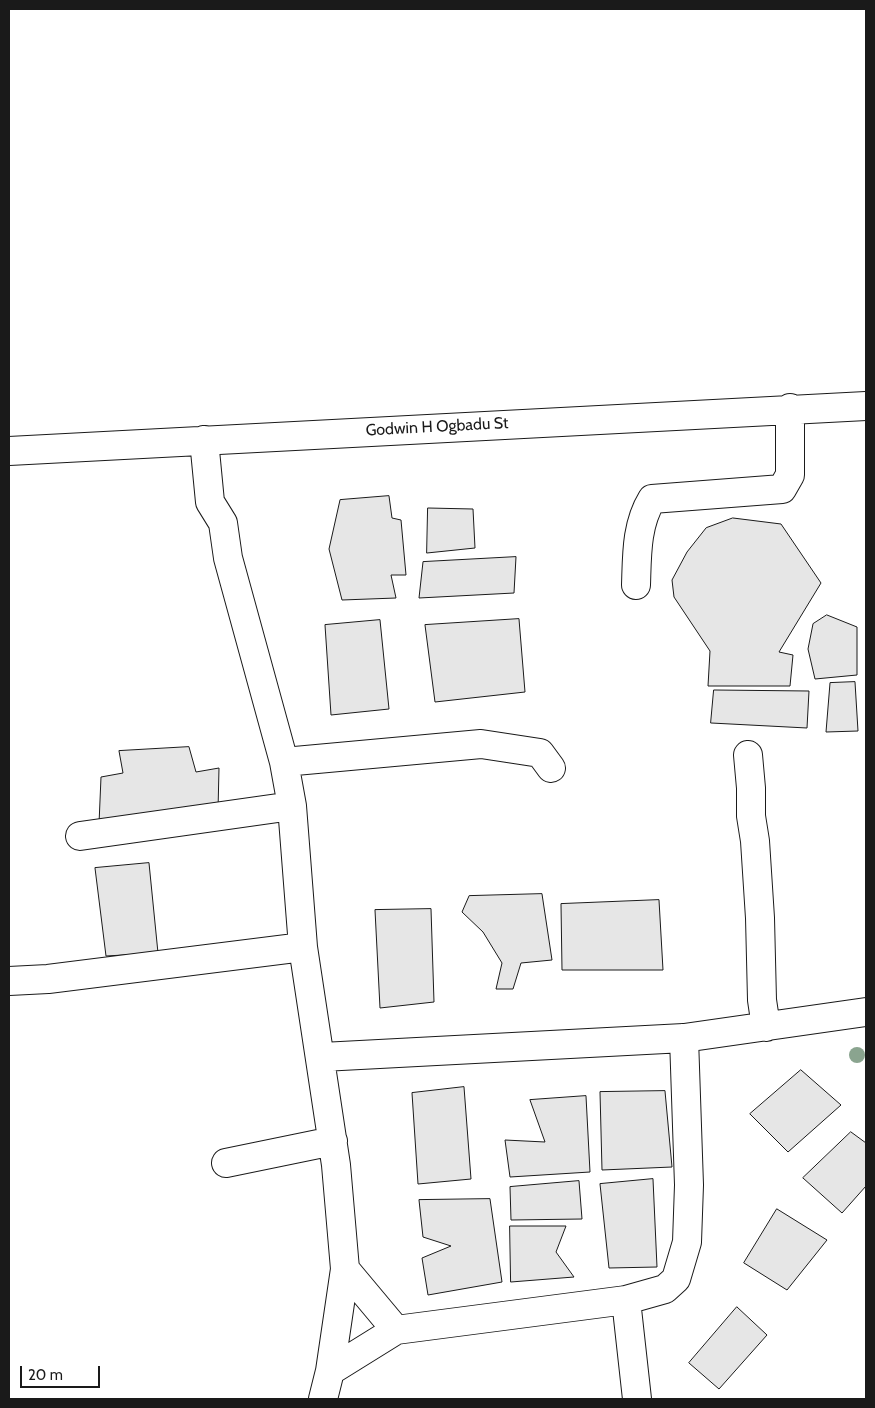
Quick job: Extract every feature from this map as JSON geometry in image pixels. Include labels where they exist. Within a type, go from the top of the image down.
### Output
[{"type":"street","name":"Godwin H Ogbadu St","points":[[9,451],[790,408],[866,406]]},
{"type":"street","points":[[636,585],[639,534],[644,511],[652,499],[782,489],[790,475],[790,408]]},
{"type":"street","points":[[204,440],[210,502],[223,523],[228,558],[284,762],[292,806],[303,947],[322,1057],[333,1141],[345,1269],[330,1371],[323,1399]]},
{"type":"street","points":[[284,762],[481,744],[540,753],[550,768]]},
{"type":"street","points":[[748,755],[760,918],[762,1000],[766,1027]]},
{"type":"street","points":[[80,836],[292,806]]},
{"type":"street","points":[[9,981],[48,979],[303,947]]},
{"type":"street","points":[[322,1057],[684,1038],[866,1012]]},
{"type":"street","points":[[330,1371],[396,1330],[626,1300],[665,1289],[676,1279],[682,1267],[687,1242],[689,1184],[684,1038]]},
{"type":"street","points":[[226,1163],[333,1141]]},
{"type":"street","points":[[345,1269],[396,1330]]},
{"type":"street","points":[[626,1300],[637,1399]]},
{"type":"building","points":[[389,496],[392,518],[401,520],[406,575],[391,575],[396,598],[342,600],[329,549],[340,500]]},
{"type":"building","points":[[428,508],[473,509],[475,548],[427,553]]},
{"type":"building","points":[[733,518],[781,524],[821,583],[779,652],[793,655],[790,686],[708,686],[710,651],[674,597],[672,580],[687,552],[706,528]]},
{"type":"building","points":[[516,557],[514,593],[419,598],[423,562]]},
{"type":"building","points":[[827,615],[857,627],[857,675],[815,679],[808,649],[813,624]]},
{"type":"building","points":[[519,619],[525,692],[435,702],[425,625]]},
{"type":"building","points":[[380,620],[389,709],[331,715],[325,625]]},
{"type":"building","points":[[855,682],[858,731],[826,732],[830,683]]},
{"type":"building","points":[[714,690],[809,691],[807,728],[711,723]]},
{"type":"building","points":[[189,747],[196,772],[219,768],[218,811],[99,824],[101,777],[123,773],[119,751]]},
{"type":"building","points":[[149,863],[158,953],[106,956],[95,868]]},
{"type":"building","points":[[542,894],[552,960],[521,963],[513,989],[496,989],[502,963],[483,932],[462,912],[469,896]]},
{"type":"building","points":[[659,900],[663,970],[562,970],[561,904]]},
{"type":"building","points":[[431,909],[434,1002],[380,1008],[375,910]]},
{"type":"building","points":[[801,1070],[841,1105],[788,1152],[750,1114]]},
{"type":"building","points":[[464,1087],[471,1179],[418,1184],[412,1093]]},
{"type":"building","points":[[665,1091],[672,1167],[602,1170],[600,1092]]},
{"type":"building","points":[[586,1096],[590,1172],[510,1177],[505,1140],[545,1142],[530,1100]]},
{"type":"building","points":[[851,1132],[866,1143],[866,1186],[842,1213],[803,1178]]},
{"type":"building","points":[[653,1179],[657,1267],[609,1268],[600,1184]]},
{"type":"building","points":[[579,1181],[582,1219],[511,1220],[510,1187]]},
{"type":"building","points":[[490,1199],[502,1282],[428,1295],[422,1258],[451,1246],[423,1237],[419,1200]]},
{"type":"building","points":[[777,1209],[827,1240],[787,1290],[744,1263]]},
{"type":"building","points":[[510,1226],[566,1226],[556,1252],[574,1277],[511,1282]]},
{"type":"building","points":[[737,1307],[767,1335],[719,1389],[689,1363]]}]
